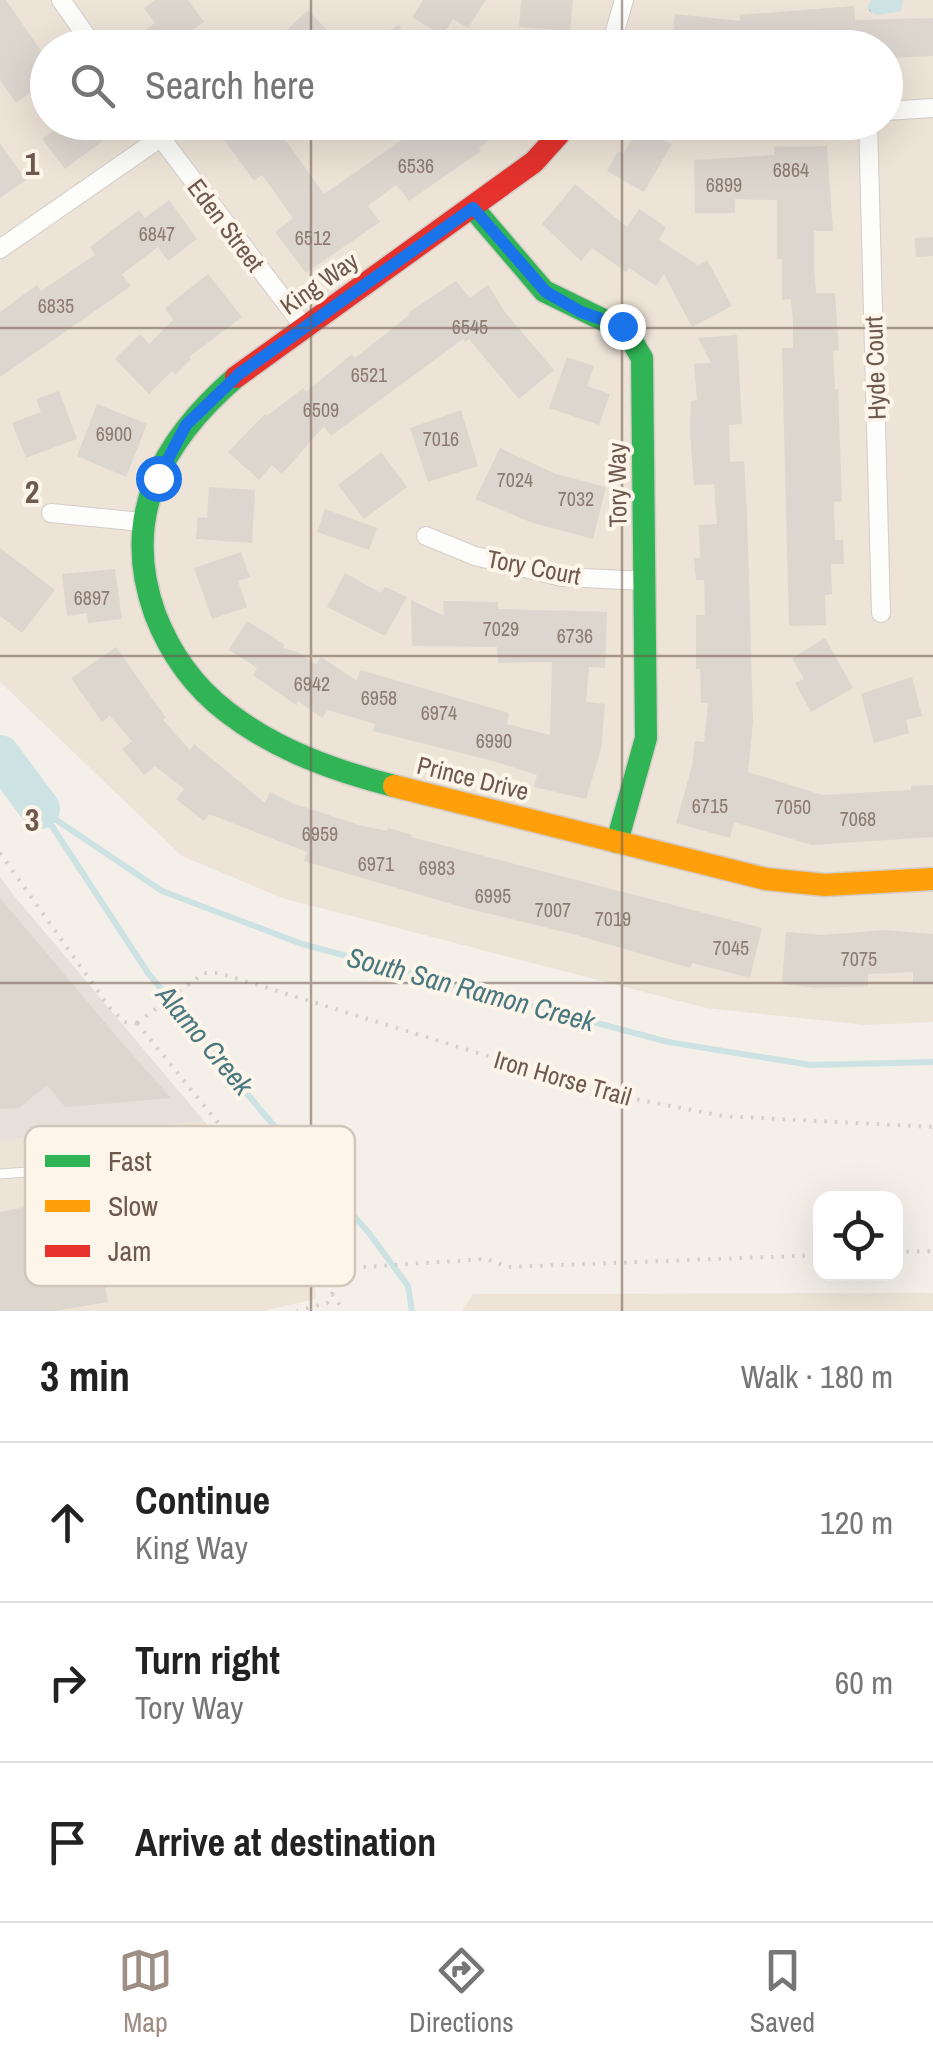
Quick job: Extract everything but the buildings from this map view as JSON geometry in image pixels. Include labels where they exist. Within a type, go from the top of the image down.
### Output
[{"type":"street","points":[[61,0],[82,30]]},
{"type":"street","points":[[615,30],[624,0]]},
{"type":"street","points":[[903,110],[933,108]]},
{"type":"street","points":[[0,249],[142,140]]},
{"type":"street","name":"Eden Street","points":[[163,140],[304,327]]},
{"type":"street","name":"King Way","points":[[142,522],[158,478],[186,425],[239,374],[473,208],[534,162],[554,140]]},
{"type":"street","name":"Hyde Court","points":[[868,140],[881,613]]},
{"type":"street","name":"Tory Way","points":[[473,208],[546,292],[581,312],[622,326],[637,340],[642,358],[646,738],[618,842]]},
{"type":"street","points":[[51,512],[142,522]]},
{"type":"street","name":"Prince Drive","points":[[142,522],[145,576],[156,618],[185,672],[212,702],[254,732],[293,753],[346,774],[766,880],[825,885],[933,879]]},
{"type":"street","name":"Tory Court","points":[[426,536],[475,556],[562,577],[646,581]]},
{"type":"lane","points":[[0,1174],[25,1172]]},
{"type":"path","name":"Iron Horse Trail","points":[[0,853],[110,1008],[125,1022],[139,1021],[204,974],[219,973],[614,1095],[722,1116],[933,1127]]},
{"type":"path","points":[[903,1252],[933,1251]]},
{"type":"path","points":[[355,1268],[487,1260],[508,1267],[813,1255]]},
{"type":"path","points":[[297,1311],[327,1302],[335,1286]]},
{"type":"path","points":[[332,1294],[344,1311]]},
{"type":"shaded area","points":[[0,0],[933,0],[933,1022],[865,1025],[706,1008],[282,898],[182,856],[0,682]]},
{"type":"shaded area","points":[[0,877],[204,1121],[150,1126],[25,1126],[25,1138],[0,1140]]},
{"type":"shaded area","points":[[204,1121],[208,1126],[150,1126]]},
{"type":"shaded area","points":[[25,1138],[25,1286],[315,1286],[316,1299],[263,1311],[0,1311],[0,1140]]},
{"type":"shaded area","points":[[933,1293],[933,1311],[462,1311],[473,1294]]},
{"type":"water","points":[[872,0],[903,0],[901,11],[877,15],[867,6]]},
{"type":"waterway","points":[[0,755],[40,809]]},
{"type":"waterway","name":"South San Ramon Creek","points":[[40,809],[162,891],[302,944],[668,1042],[811,1065],[933,1062]]},
{"type":"waterway","name":"Alamo Creek","points":[[44,814],[148,973],[274,1126]]},
{"type":"waterway","name":"Alamo Creek","points":[[355,1217],[408,1286],[412,1311]]},
{"type":"traffic: fast","points":[[473,208],[544,291],[626,331],[642,358],[646,738],[617,842]]},
{"type":"traffic: fast","points":[[236,377],[187,427],[155,483],[142,545],[145,578],[155,614],[184,668],[227,712],[307,758],[394,786]]},
{"type":"traffic: slow","points":[[394,786],[766,879],[825,885],[933,879]]},
{"type":"traffic: jam","points":[[236,377],[534,162],[554,140]]},
{"type":"route","points":[[158,478],[186,425],[239,374],[473,208],[546,292],[581,312],[622,326]]}]
